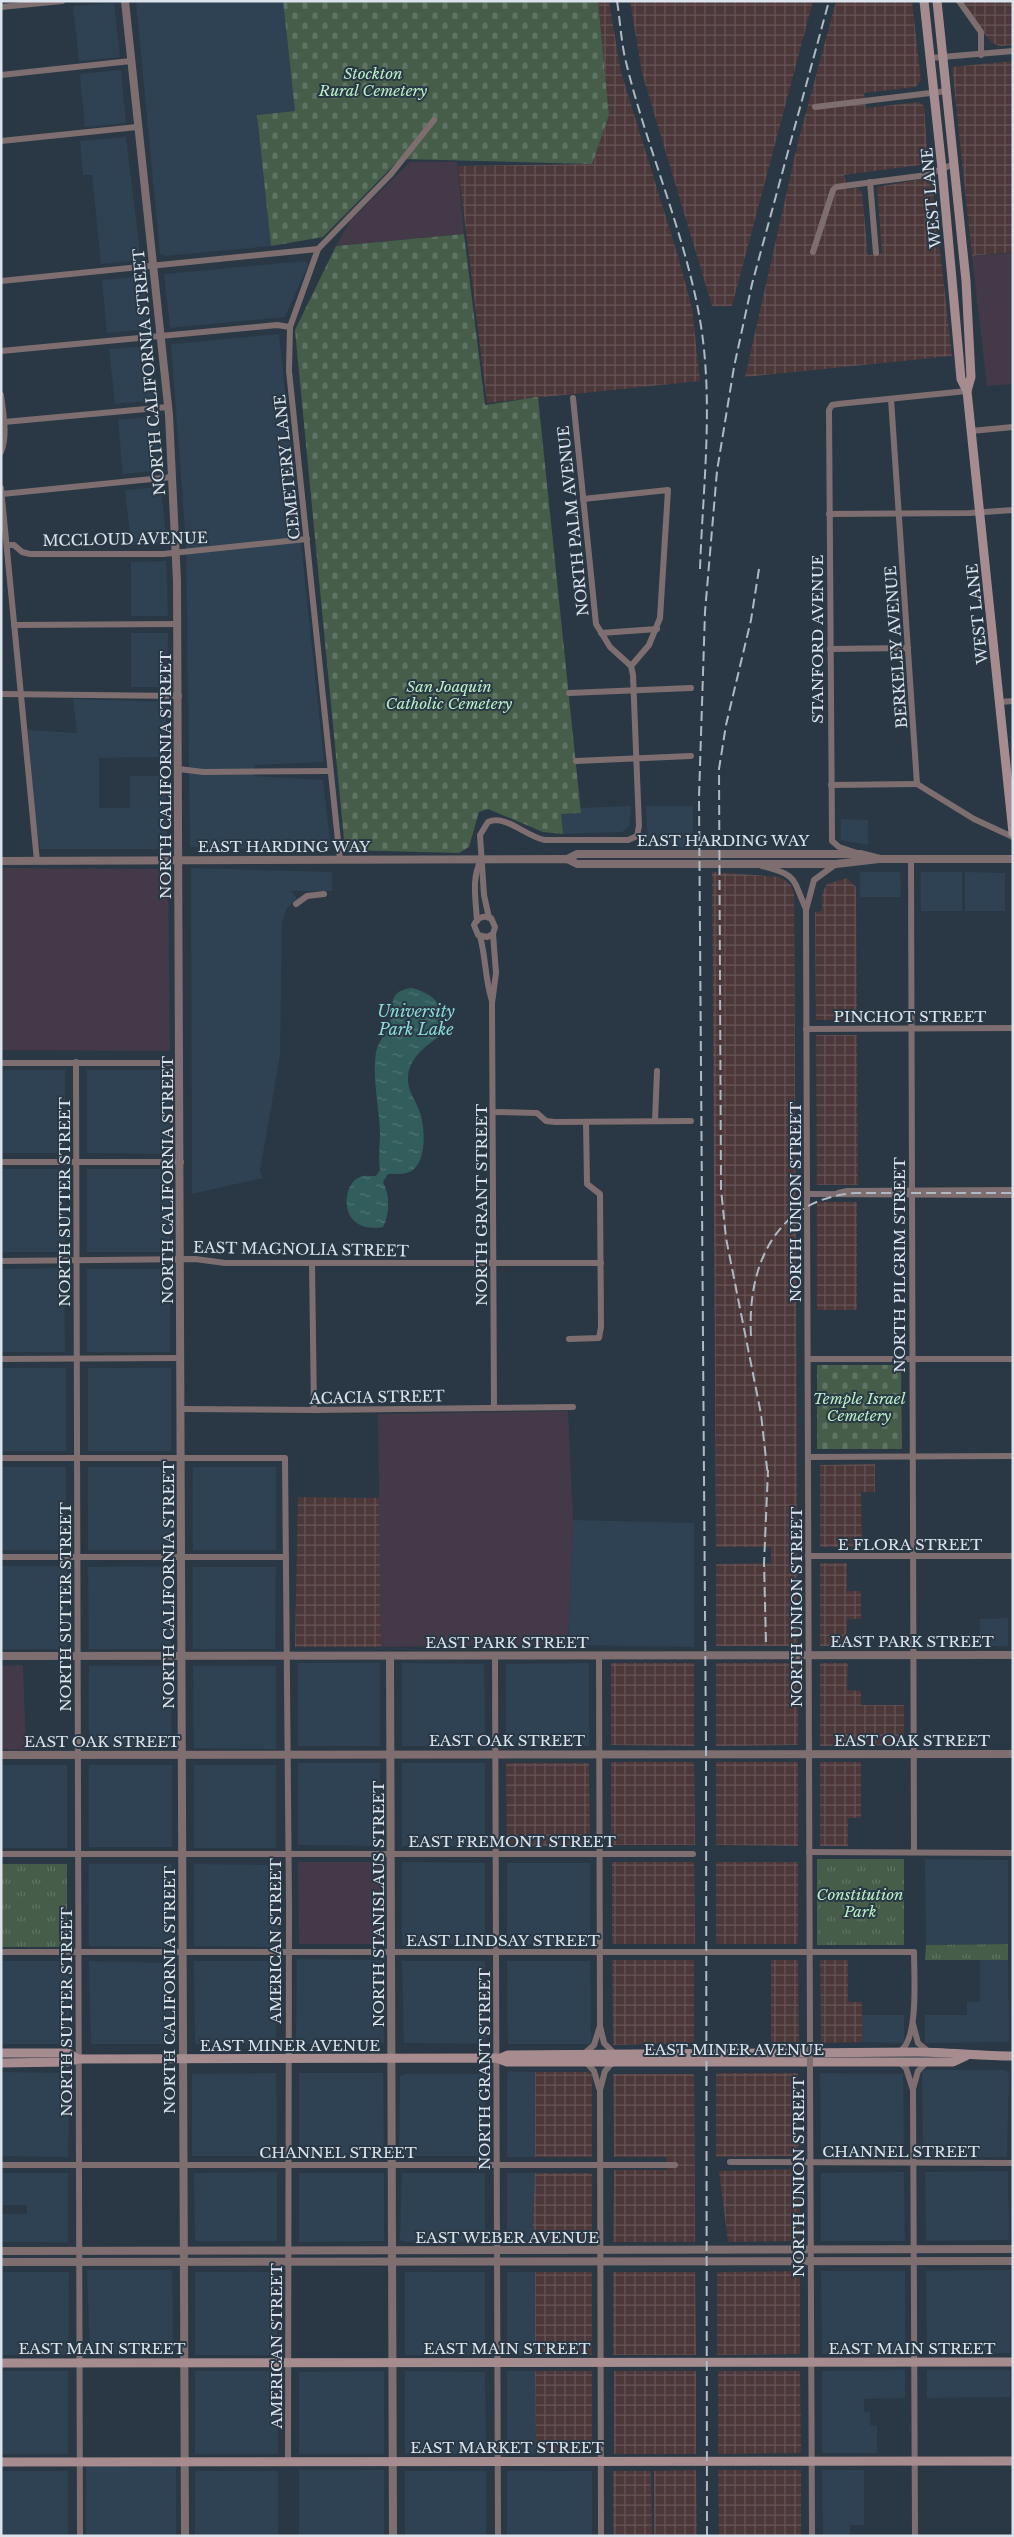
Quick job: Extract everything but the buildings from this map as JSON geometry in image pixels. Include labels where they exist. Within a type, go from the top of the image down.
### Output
[{"type":"main road","name":"WEST LANE","points":[[924,1],[942,169],[961,379],[967,391],[1013,835]]},
{"type":"main road","name":"WEST LANE","points":[[937,1],[966,283],[971,378],[967,391]]},
{"type":"main road","points":[[950,259],[958,261],[959,274],[966,283]]},
{"type":"main road","points":[[952,276],[958,290],[962,325],[968,332]]},
{"type":"main road","name":"EAST MINER AVENUE","points":[[3,2063],[68,2062],[78,2059],[499,2058],[508,2054],[614,2057],[954,2052],[966,2056],[1013,2056]]},
{"type":"main road","name":"EAST MINER AVENUE","points":[[1,2053],[20,2056],[33,2053],[68,2053],[78,2059]]},
{"type":"main road","points":[[3,2063],[20,2056]]},
{"type":"main road","name":"EAST MINER AVENUE","points":[[614,2057],[953,2062],[966,2056]]},
{"type":"main road","name":"EAST MAIN STREET","points":[[1,2363],[184,2361],[1013,2362]]},
{"type":"main road","name":"EAST MARKET STREET","points":[[1,2462],[1013,2461]]},
{"type":"street","points":[[1,8],[62,1]]},
{"type":"street","name":"NORTH CALIFORNIA STREET","points":[[125,1],[168,406],[178,624],[185,2536]]},
{"type":"street","points":[[959,1],[981,32],[981,55]]},
{"type":"street","points":[[930,58],[1013,52]]},
{"type":"street","points":[[1,76],[131,61]]},
{"type":"street","points":[[815,107],[947,91]]},
{"type":"street","name":"CEMETERY LANE","points":[[340,860],[289,371],[290,326],[318,249],[391,174],[434,120]]},
{"type":"street","points":[[1,141],[137,127]]},
{"type":"street","points":[[813,252],[834,189],[838,186],[927,175],[954,164]]},
{"type":"street","points":[[870,182],[876,253]]},
{"type":"street","points":[[1,281],[318,249]]},
{"type":"street","points":[[1,351],[277,325],[290,326]]},
{"type":"street","points":[[890,399],[967,391]]},
{"type":"street","points":[[1,395],[4,422],[4,446],[1,452]]},
{"type":"street","name":"NORTH PALM AVENUE","points":[[573,398],[596,624],[610,647],[631,666]]},
{"type":"street","name":"STANFORD AVENUE","points":[[860,854],[840,847],[832,841],[830,406],[890,399]]},
{"type":"street","name":"BERKELEY AVENUE","points":[[890,399],[917,784]]},
{"type":"street","points":[[4,422],[168,406]]},
{"type":"street","points":[[971,431],[1013,427]]},
{"type":"street","points":[[2,494],[172,477]]},
{"type":"street","points":[[1,488],[37,861]]},
{"type":"street","points":[[482,859],[481,831],[486,823],[491,820],[500,820],[534,838],[545,840],[620,840],[635,838],[639,826],[631,666],[649,645],[657,630],[660,618],[668,490],[583,499]]},
{"type":"street","points":[[829,514],[980,513],[1013,510]]},
{"type":"street","name":"MCCLOUD AVENUE","points":[[7,545],[14,545],[22,552],[30,554],[176,553],[307,539]]},
{"type":"street","points":[[14,625],[178,624]]},
{"type":"street","points":[[601,633],[657,630]]},
{"type":"street","points":[[830,650],[908,648]]},
{"type":"street","points":[[569,693],[691,688]]},
{"type":"street","points":[[1,694],[20,692],[84,696],[179,696]]},
{"type":"street","points":[[1000,702],[1013,701]]},
{"type":"street","points":[[576,761],[691,756]]},
{"type":"street","points":[[179,769],[204,772],[330,771]]},
{"type":"street","points":[[831,785],[917,784],[974,819],[1013,835]]},
{"type":"street","name":"EAST HARDING WAY","points":[[1,861],[567,859],[577,854],[860,854],[880,859]]},
{"type":"street","name":"EAST HARDING WAY","points":[[567,859],[577,864],[836,864],[911,858],[1013,859]]},
{"type":"street","name":"NORTH PILGRIM STREET","points":[[911,858],[914,1852]]},
{"type":"street","name":"NORTH GRANT STREET","points":[[482,859],[488,918],[495,924],[493,934],[496,973],[492,1002],[494,1408]]},
{"type":"street","name":"NORTH GRANT STREET","points":[[482,859],[475,871],[474,884],[477,921],[474,929],[480,936],[484,952],[486,984],[492,1002]]},
{"type":"street","points":[[752,864],[788,874],[800,890],[806,910]]},
{"type":"street","name":"NORTH UNION STREET","points":[[812,2536],[806,910],[814,880],[836,864]]},
{"type":"street","points":[[296,904],[307,896],[324,894]]},
{"type":"street","points":[[477,921],[480,918],[488,918]]},
{"type":"street","points":[[480,936],[487,937],[493,934]]},
{"type":"street","name":"PINCHOT STREET","points":[[806,1029],[1013,1028]]},
{"type":"street","name":"NORTH SUTTER STREET","points":[[76,1062],[80,2536]]},
{"type":"street","points":[[1,1063],[180,1063]]},
{"type":"street","points":[[655,1121],[657,1071]]},
{"type":"street","points":[[494,1112],[537,1113],[549,1122],[691,1121]]},
{"type":"street","points":[[568,1339],[599,1338],[601,1320],[600,1194],[587,1184],[586,1122]]},
{"type":"street","points":[[1,1162],[181,1162]]},
{"type":"street","points":[[807,1194],[836,1193],[846,1196],[1013,1190]]},
{"type":"street","points":[[912,1193],[1013,1195]]},
{"type":"street","name":"EAST MAGNOLIA STREET","points":[[1,1261],[180,1260],[312,1263],[600,1263]]},
{"type":"street","points":[[312,1263],[314,1410]]},
{"type":"street","points":[[1,1358],[181,1358]]},
{"type":"street","points":[[808,1359],[1013,1358]]},
{"type":"street","name":"ACACIA STREET","points":[[181,1409],[314,1410],[573,1407]]},
{"type":"street","points":[[808,1457],[1013,1456]]},
{"type":"street","points":[[1,1458],[182,1458]]},
{"type":"street","name":"AMERICAN STREET","points":[[182,1458],[285,1458],[288,2462]]},
{"type":"street","name":"E FLORA STREET","points":[[808,1556],[1013,1556]]},
{"type":"street","points":[[1,1557],[286,1557]]},
{"type":"street","name":"EAST PARK STREET","points":[[1,1656],[1013,1655]]},
{"type":"street","name":"NORTH STANISLAUS STREET","points":[[390,1656],[393,2536]]},
{"type":"street","name":"NORTH GRANT STREET","points":[[496,1656],[496,1952],[499,2058],[497,2164],[498,2536]]},
{"type":"street","points":[[599,1656],[600,2026],[604,2043],[614,2057],[605,2070],[600,2090],[601,2536]]},
{"type":"street","name":"EAST OAK STREET","points":[[1,1755],[1013,1754]]},
{"type":"street","points":[[809,1852],[1013,1853]]},
{"type":"street","name":"EAST FREMONT STREET","points":[[1,1854],[693,1854]]},
{"type":"street","name":"EAST LINDSAY STREET","points":[[1,1952],[914,1952],[913,2023]]},
{"type":"street","points":[[899,2052],[907,2046],[913,2023]]},
{"type":"street","points":[[913,2023],[918,2043],[931,2052]]},
{"type":"street","points":[[600,2026],[594,2045],[585,2057],[594,2070],[600,2090]]},
{"type":"street","points":[[898,2062],[906,2068],[913,2090],[915,2164],[916,2536]]},
{"type":"street","points":[[913,2090],[918,2071],[928,2062]]},
{"type":"street","name":"CHANNEL STREET","points":[[730,2162],[1013,2163]]},
{"type":"street","name":"CHANNEL STREET","points":[[1,2165],[675,2164]]},
{"type":"street","name":"EAST WEBER AVENUE","points":[[1,2251],[392,2250],[497,2252],[1013,2249]]},
{"type":"street","name":"EAST WEBER AVENUE","points":[[1,2262],[1013,2261]]},
{"type":"shaded area","points":[[136,1],[283,1],[295,111],[257,115],[271,246],[165,256],[160,254]]},
{"type":"shaded area","points":[[598,1],[609,1],[621,72],[678,256],[692,308],[700,381],[487,403],[458,166],[592,164],[609,115]]},
{"type":"shaded area","points":[[630,1],[813,1],[732,306],[712,306],[642,73]]},
{"type":"shaded area","points":[[836,1],[912,1],[921,81],[915,87],[864,93],[866,108],[919,102],[924,106],[928,164],[844,175],[847,189],[858,188],[862,192],[868,255],[882,253],[877,187],[927,178],[932,180],[952,356],[745,377],[798,142]]},
{"type":"shaded area","points":[[964,1],[1013,1],[1013,45],[1000,46],[992,43],[975,23]]},
{"type":"shaded area","points":[[114,3],[120,57],[79,61],[73,6]]},
{"type":"shaded area","points":[[1013,61],[1013,252],[972,256],[952,67]]},
{"type":"shaded area","points":[[121,70],[126,123],[85,127],[80,74]]},
{"type":"shaded area","points":[[126,137],[141,260],[101,264],[92,175],[83,175],[80,141]]},
{"type":"shaded area","points":[[410,162],[457,162],[464,234],[336,246],[350,221]]},
{"type":"shaded area","points":[[1013,253],[1013,384],[987,386],[972,256]]},
{"type":"shaded area","points":[[305,261],[308,265],[285,317],[170,328],[164,274]]},
{"type":"shaded area","points":[[143,276],[149,329],[107,333],[102,280]]},
{"type":"shaded area","points":[[279,334],[324,762],[255,765],[254,776],[323,780],[331,848],[294,850],[190,847],[186,543],[171,344]]},
{"type":"shaded area","points":[[150,346],[155,400],[115,404],[109,349]]},
{"type":"shaded area","points":[[157,416],[164,470],[123,474],[118,420]]},
{"type":"shaded area","points":[[161,487],[167,545],[131,545],[125,490]]},
{"type":"shaded area","points":[[166,561],[168,616],[131,616],[131,562]]},
{"type":"shaded area","points":[[131,633],[168,633],[167,687],[131,687]]},
{"type":"shaded area","points":[[73,699],[166,702],[166,757],[99,758],[99,808],[130,808],[130,776],[166,776],[167,849],[40,849],[34,813],[28,730],[77,733]]},
{"type":"shaded area","points":[[631,806],[629,827],[622,832],[563,834],[561,814],[580,813],[580,808]]},
{"type":"shaded area","points":[[646,806],[693,806],[693,847],[648,847]]},
{"type":"shaded area","points":[[841,819],[868,820],[868,845],[841,840]]},
{"type":"shaded area","points":[[1,868],[168,869],[170,1051],[1,1050]]},
{"type":"shaded area","points":[[191,868],[332,872],[332,891],[291,891],[297,898],[287,908],[282,922],[280,1055],[260,1171],[263,1178],[192,1194]]},
{"type":"shaded area","points":[[712,872],[780,877],[791,885],[794,894],[798,1646],[716,1646],[716,1564],[771,1563],[771,1547],[716,1547]]},
{"type":"shaded area","points":[[860,872],[900,872],[901,897],[860,897]]},
{"type":"shaded area","points":[[921,872],[962,872],[962,911],[921,911]]},
{"type":"shaded area","points":[[965,872],[1005,873],[1005,911],[965,911]]},
{"type":"shaded area","points":[[847,878],[856,887],[857,1020],[816,1020],[815,912],[822,911],[822,893],[827,884]]},
{"type":"shaded area","points":[[816,1035],[857,1035],[858,1185],[817,1185]]},
{"type":"shaded area","points":[[1,1070],[65,1070],[65,1153],[1,1153]]},
{"type":"shaded area","points":[[87,1070],[170,1070],[170,1154],[87,1153]]},
{"type":"shaded area","points":[[1,1169],[64,1169],[65,1252],[1,1252]]},
{"type":"shaded area","points":[[87,1169],[170,1169],[170,1252],[87,1252]]},
{"type":"shaded area","points":[[817,1202],[857,1202],[857,1310],[817,1310]]},
{"type":"shaded area","points":[[64,1268],[65,1352],[1,1352],[1,1269]]},
{"type":"shaded area","points":[[87,1269],[170,1269],[170,1352],[87,1352]]},
{"type":"shaded area","points":[[1,1368],[66,1368],[66,1451],[1,1451]]},
{"type":"shaded area","points":[[88,1368],[171,1368],[171,1451],[88,1451]]},
{"type":"shaded area","points":[[568,1411],[573,1520],[568,1645],[381,1647],[378,1414]]},
{"type":"shaded area","points":[[875,1464],[875,1492],[861,1492],[862,1547],[820,1547],[820,1465]]},
{"type":"shaded area","points":[[1,1467],[66,1467],[66,1550],[1,1550]]},
{"type":"shaded area","points":[[88,1467],[171,1467],[171,1550],[88,1550]]},
{"type":"shaded area","points":[[193,1467],[276,1467],[276,1550],[193,1550]]},
{"type":"shaded area","points":[[298,1497],[380,1498],[381,1647],[295,1647]]},
{"type":"shaded area","points":[[573,1520],[694,1523],[694,1647],[568,1645]]},
{"type":"shaded area","points":[[820,1563],[847,1563],[847,1591],[861,1591],[861,1619],[847,1619],[847,1646],[820,1646]]},
{"type":"shaded area","points":[[1,1566],[67,1566],[67,1649],[1,1649]]},
{"type":"shaded area","points":[[171,1566],[171,1649],[89,1649],[88,1567]]},
{"type":"shaded area","points":[[193,1567],[276,1567],[275,1649],[193,1649]]},
{"type":"shaded area","points":[[1008,1618],[1008,1646],[980,1646],[980,1619]]},
{"type":"shaded area","points":[[298,1663],[380,1663],[380,1746],[298,1746]]},
{"type":"shaded area","points":[[402,1663],[484,1664],[485,1746],[402,1746]]},
{"type":"shaded area","points":[[589,1663],[589,1746],[506,1746],[506,1664]]},
{"type":"shaded area","points":[[611,1663],[694,1663],[694,1746],[611,1745]]},
{"type":"shaded area","points":[[716,1663],[798,1663],[798,1745],[716,1746]]},
{"type":"shaded area","points":[[820,1663],[848,1663],[847,1690],[861,1691],[861,1705],[904,1705],[904,1745],[820,1746]]},
{"type":"shaded area","points":[[23,1665],[26,1750],[1,1749],[1,1666]]},
{"type":"shaded area","points":[[89,1666],[171,1666],[172,1748],[89,1749]]},
{"type":"shaded area","points":[[193,1666],[276,1666],[276,1749],[194,1748]]},
{"type":"shaded area","points":[[611,1762],[694,1762],[695,1845],[611,1845]]},
{"type":"shaded area","points":[[716,1762],[798,1762],[798,1846],[716,1845]]},
{"type":"shaded area","points":[[820,1762],[861,1762],[861,1818],[848,1818],[848,1846],[820,1846]]},
{"type":"shaded area","points":[[298,1763],[380,1763],[380,1846],[298,1845]]},
{"type":"shaded area","points":[[402,1763],[485,1763],[485,1846],[402,1846]]},
{"type":"shaded area","points":[[506,1763],[589,1763],[590,1846],[507,1846]]},
{"type":"shaded area","points":[[1,1765],[67,1765],[67,1848],[1,1848]]},
{"type":"shaded area","points":[[89,1765],[172,1765],[172,1847],[89,1847]]},
{"type":"shaded area","points":[[194,1765],[276,1765],[276,1848],[194,1848]]},
{"type":"shaded area","points":[[925,1859],[1008,1860],[1008,1944],[926,1945]]},
{"type":"shaded area","points":[[298,1862],[380,1862],[381,1944],[299,1944]]},
{"type":"shaded area","points":[[402,1862],[485,1863],[485,1944],[402,1945]]},
{"type":"shaded area","points":[[612,1862],[694,1862],[695,1944],[612,1944]]},
{"type":"shaded area","points":[[716,1862],[798,1862],[798,1944],[716,1944]]},
{"type":"shaded area","points":[[507,1863],[590,1863],[590,1944],[507,1945]]},
{"type":"shaded area","points":[[89,1864],[172,1864],[172,1947],[89,1946]]},
{"type":"shaded area","points":[[194,1864],[278,1865],[278,1947],[194,1946]]},
{"type":"shaded area","points":[[297,1960],[382,1960],[384,2043],[299,2044],[296,2041]]},
{"type":"shaded area","points":[[612,1960],[694,1960],[694,2043],[613,2045]]},
{"type":"shaded area","points":[[771,1960],[798,1960],[799,2042],[771,2043]]},
{"type":"shaded area","points":[[820,1960],[848,1960],[848,2002],[862,2002],[862,2042],[821,2043]]},
{"type":"shaded area","points":[[980,1960],[1008,1960],[1009,2042],[925,2043],[925,2015],[967,2015],[967,2002],[980,2002]]},
{"type":"shaded area","points":[[1,1961],[69,1961],[69,2044],[1,2044]]},
{"type":"shaded area","points":[[89,1961],[172,1963],[172,2044],[91,2044]]},
{"type":"shaded area","points":[[194,1961],[277,1961],[276,2044],[195,2044]]},
{"type":"shaded area","points":[[402,1961],[485,1961],[486,2044],[404,2043]]},
{"type":"shaded area","points":[[507,1961],[590,1961],[591,2044],[508,2044]]},
{"type":"shaded area","points":[[862,2015],[904,2015],[904,2043],[862,2042]]},
{"type":"shaded area","points":[[1004,2070],[1009,2072],[1007,2157],[925,2157],[923,2154],[922,2071]]},
{"type":"shaded area","points":[[509,2071],[535,2072],[535,2157],[507,2157],[507,2074]]},
{"type":"shaded area","points":[[1,2072],[69,2073],[68,2157],[1,2156]]},
{"type":"shaded area","points":[[535,2072],[588,2072],[592,2074],[592,2157],[535,2157]]},
{"type":"shaded area","points":[[276,2073],[277,2156],[192,2156],[192,2074]]},
{"type":"shaded area","points":[[299,2073],[383,2073],[384,2156],[299,2156]]},
{"type":"shaded area","points":[[716,2073],[798,2073],[799,2156],[716,2157]]},
{"type":"shaded area","points":[[820,2073],[903,2074],[904,2156],[821,2156]]},
{"type":"shaded area","points":[[405,2074],[485,2074],[485,2156],[399,2156],[400,2076]]},
{"type":"shaded area","points":[[613,2074],[694,2074],[695,2242],[613,2242],[614,2170],[667,2170],[666,2157],[614,2157]]},
{"type":"shaded area","points":[[800,2169],[800,2241],[728,2242],[719,2171]]},
{"type":"shaded area","points":[[1008,2171],[1009,2240],[926,2241],[925,2172]]},
{"type":"shaded area","points":[[277,2172],[277,2241],[195,2241],[194,2173]]},
{"type":"shaded area","points":[[904,2172],[905,2241],[821,2241],[821,2173]]},
{"type":"shaded area","points":[[1,2173],[68,2173],[68,2242],[1,2242],[1,2214],[27,2214],[27,2205],[1,2205]]},
{"type":"shaded area","points":[[299,2173],[384,2173],[384,2241],[299,2242]]},
{"type":"shaded area","points":[[402,2173],[485,2173],[485,2242],[405,2242],[400,2240]]},
{"type":"shaded area","points":[[507,2173],[535,2173],[532,2242],[507,2242]]},
{"type":"shaded area","points":[[535,2173],[592,2173],[592,2242],[532,2242]]},
{"type":"shaded area","points":[[87,2270],[172,2270],[173,2355],[90,2355]]},
{"type":"shaded area","points":[[1010,2270],[1010,2353],[927,2354],[926,2271]]},
{"type":"shaded area","points":[[800,2271],[800,2354],[717,2355],[717,2272]]},
{"type":"shaded area","points":[[821,2271],[905,2271],[905,2354],[822,2354]]},
{"type":"shaded area","points":[[1,2272],[69,2272],[68,2355],[1,2355]]},
{"type":"shaded area","points":[[195,2272],[277,2272],[277,2355],[195,2355]]},
{"type":"shaded area","points":[[405,2272],[485,2272],[485,2355],[405,2355]]},
{"type":"shaded area","points":[[507,2272],[535,2272],[535,2355],[507,2355]]},
{"type":"shaded area","points":[[535,2272],[592,2272],[592,2355],[535,2355]]},
{"type":"shaded area","points":[[613,2272],[695,2272],[696,2355],[613,2355]]},
{"type":"shaded area","points":[[905,2370],[905,2398],[864,2399],[864,2412],[870,2412],[870,2425],[877,2426],[877,2453],[822,2453],[822,2371]]},
{"type":"shaded area","points":[[927,2370],[1010,2370],[1010,2397],[927,2398]]},
{"type":"shaded area","points":[[1,2371],[68,2371],[68,2454],[1,2454]]},
{"type":"shaded area","points":[[195,2371],[277,2371],[278,2454],[195,2454]]},
{"type":"shaded area","points":[[384,2371],[384,2454],[299,2454],[299,2372]]},
{"type":"shaded area","points":[[405,2371],[485,2372],[486,2454],[405,2454]]},
{"type":"shaded area","points":[[507,2371],[535,2371],[536,2454],[507,2454]]},
{"type":"shaded area","points":[[535,2371],[592,2371],[592,2454],[536,2454]]},
{"type":"shaded area","points":[[614,2371],[696,2371],[696,2454],[614,2454]]},
{"type":"shaded area","points":[[718,2371],[800,2371],[801,2453],[718,2454]]},
{"type":"shaded area","points":[[86,2466],[176,2466],[176,2536],[86,2536]]},
{"type":"shaded area","points":[[299,2470],[384,2470],[384,2536],[299,2536]]},
{"type":"shaded area","points":[[696,2470],[697,2536],[654,2536],[654,2471]]},
{"type":"shaded area","points":[[718,2470],[801,2470],[801,2536],[719,2536]]},
{"type":"shaded area","points":[[822,2470],[864,2470],[864,2525],[850,2525],[850,2536],[823,2536]]},
{"type":"shaded area","points":[[1,2471],[68,2471],[68,2536],[1,2536]]},
{"type":"shaded area","points":[[195,2471],[278,2471],[278,2536],[195,2536]]},
{"type":"shaded area","points":[[405,2471],[486,2471],[486,2536],[405,2536]]},
{"type":"shaded area","points":[[507,2471],[592,2471],[592,2536],[507,2536]]},
{"type":"shaded area","points":[[613,2471],[651,2471],[652,2536],[613,2536]]},
{"type":"green space","name":"Stockton Rural Cemetery","points":[[283,1],[598,1],[609,115],[592,164],[400,159],[323,237],[271,246],[257,115],[295,111]]},
{"type":"green space","name":"San Joaquin Catholic Cemetery","points":[[464,234],[485,405],[538,397],[581,813],[561,814],[563,834],[543,832],[488,809],[479,812],[469,847],[459,853],[345,850],[295,330],[336,246]]},
{"type":"green space","name":"Temple Israel Cemetery","points":[[817,1365],[901,1365],[902,1449],[817,1449]]},
{"type":"green space","name":"Constitution Park","points":[[817,1859],[904,1859],[904,1945],[817,1945]]},
{"type":"green space","points":[[1,1864],[67,1864],[67,1947],[1,1947]]},
{"type":"green space","points":[[1008,1944],[1008,1960],[925,1960],[926,1945]]},
{"type":"water","name":"University Park Lake","points":[[412,988],[433,998],[441,1010],[444,1025],[443,1034],[420,1052],[409,1070],[409,1086],[423,1124],[423,1149],[418,1164],[414,1169],[402,1174],[388,1174],[383,1182],[388,1199],[385,1222],[383,1227],[368,1227],[357,1223],[350,1216],[347,1198],[349,1188],[354,1181],[362,1176],[376,1176],[380,1170],[380,1132],[375,1082],[376,1052],[389,1025],[393,999],[399,992]]},
{"type":"railway","points":[[617,1],[622,44],[633,90],[691,277],[703,341],[707,406],[700,569]]},
{"type":"railway","points":[[707,2536],[706,1747],[699,797],[705,612],[717,471],[734,367],[752,284],[829,1]]},
{"type":"railway","points":[[759,569],[751,620],[726,725],[719,769],[721,1189],[726,1238],[761,1414],[768,1477]]},
{"type":"railway","points":[[751,1336],[751,1310],[754,1285],[761,1261],[772,1240],[786,1222],[805,1208],[828,1198],[855,1193],[1013,1193]]},
{"type":"railway","points":[[766,1642],[764,1564],[768,1470]]}]
